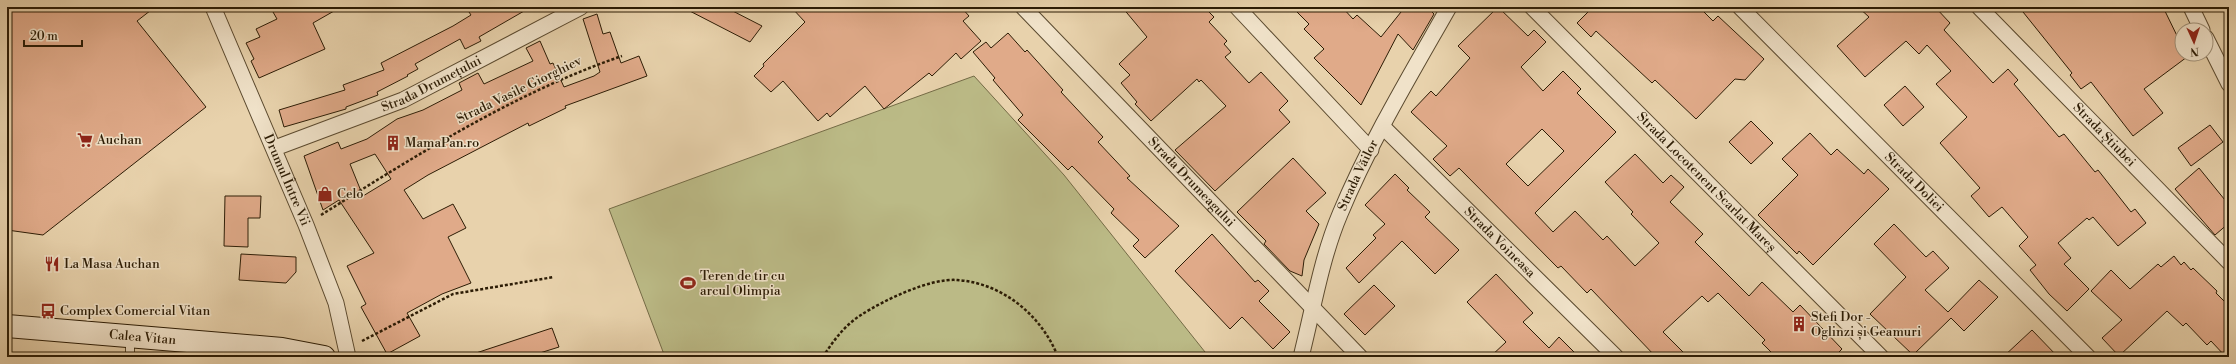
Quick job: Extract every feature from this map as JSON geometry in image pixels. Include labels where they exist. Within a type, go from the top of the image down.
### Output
[{"type":"main road","name":"Calea Vitan","points":[[7,326],[130,346],[282,349],[324,357]]},
{"type":"street","name":"Drumul Între Vii","points":[[213,7],[275,148],[306,225],[336,303],[347,353]]},
{"type":"street","name":"Strada Drumețului","points":[[275,148],[403,100],[581,7]]},
{"type":"street","name":"Strada Drumeagului","points":[[1023,7],[1360,357]]},
{"type":"street","points":[[1237,7],[1371,150]]},
{"type":"street","name":"Strada Locotenent Scarlat Mareș","points":[[1532,7],[1881,357]]},
{"type":"street","name":"Strada Doliei","points":[[1740,7],[2088,357]]},
{"type":"street","name":"Strada Știubei","points":[[1979,7],[2229,262]]},
{"type":"street","points":[[2191,7],[2198,22]]},
{"type":"street","name":"Strada Văilor","points":[[1301,357],[1324,264],[1338,220],[1371,150],[1446,8]]},
{"type":"street","points":[[2214,54],[2229,84]]},
{"type":"street","name":"Strada Voineasa","points":[[1383,127],[1616,357]]},
{"type":"path","name":"Strada Vasile Giorghiev","points":[[306,225],[433,145],[570,74],[622,56]]},
{"type":"path","points":[[347,353],[453,294],[554,277]]},
{"type":"path","points":[[823,357],[845,329],[861,315],[888,300],[920,287],[957,280],[980,284],[1000,292],[1019,304],[1046,333],[1058,357]]},
{"type":"shaded area","points":[[974,76],[1064,175],[1209,357],[665,357],[609,209]]},
{"type":"building","name":"Auchan","points":[[7,7],[155,7],[137,21],[206,107],[43,235],[7,230]]},
{"type":"building","points":[[284,7],[341,7],[313,23],[325,49],[259,78],[251,61],[254,59],[246,43],[260,37],[256,29],[277,19],[273,12]]},
{"type":"building","points":[[477,7],[531,7],[479,37],[481,41],[465,49],[460,39],[415,64],[418,69],[407,75],[408,76],[377,92],[378,95],[346,107],[346,109],[284,127],[279,110],[345,90],[343,85],[384,70],[381,63],[453,26],[471,15],[469,12]]},
{"type":"building","points":[[682,7],[725,7],[762,26],[750,42]]},
{"type":"building","points":[[791,7],[961,7],[969,16],[963,21],[981,41],[961,59],[956,53],[932,76],[929,73],[884,109],[865,86],[830,117],[827,113],[818,121],[783,81],[771,92],[754,76],[764,66],[763,64],[805,22]]},
{"type":"building","points":[[1122,7],[1204,7],[1214,17],[1209,22],[1227,41],[1224,44],[1231,52],[1225,57],[1249,83],[1261,72],[1288,101],[1279,110],[1290,122],[1215,191],[1175,150],[1226,106],[1201,80],[1199,82],[1197,79],[1151,121],[1135,104],[1137,102],[1121,83],[1130,75],[1119,64],[1147,37]]},
{"type":"building","points":[[1292,7],[1342,7],[1353,19],[1357,15],[1381,37],[1405,7],[1427,7],[1434,14],[1413,50],[1398,34],[1361,105],[1314,58],[1324,49],[1304,29],[1309,24]]},
{"type":"building","points":[[1498,7],[1528,36],[1534,30],[1546,42],[1521,67],[1543,91],[1563,71],[1581,89],[1577,93],[1616,132],[1535,213],[1553,232],[1575,211],[1603,240],[1607,236],[1635,266],[1659,243],[1631,214],[1633,212],[1605,182],[1635,154],[1663,183],[1671,175],[1684,187],[1670,202],[1703,234],[1695,242],[1749,296],[1762,282],[1793,312],[1800,305],[1842,349],[1834,357],[1776,357],[1762,343],[1765,340],[1718,293],[1708,302],[1702,296],[1663,332],[1688,357],[1656,357],[1591,289],[1587,293],[1561,266],[1558,268],[1459,168],[1450,176],[1433,159],[1447,146],[1411,112],[1431,91],[1436,96],[1470,58],[1458,46]],"holes":[[[1542,129],[1564,151],[1528,186],[1506,164]]]},
{"type":"building","points":[[1593,7],[1699,7],[1713,21],[1718,16],[1764,59],[1745,80],[1735,79],[1696,119],[1655,80],[1652,83],[1596,31],[1591,37],[1577,23]]},
{"type":"building","points":[[1858,7],[1935,7],[1950,23],[1944,30],[1993,83],[2008,69],[2018,80],[2014,84],[2059,137],[2064,134],[2095,172],[2098,170],[2131,212],[2135,209],[2146,223],[2118,246],[2093,217],[2089,220],[2087,218],[2058,243],[2071,258],[2064,264],[2089,289],[2067,311],[2049,294],[2030,270],[2036,265],[2019,246],[2028,237],[2002,207],[1989,217],[1971,196],[1980,188],[1940,143],[1967,117],[1936,84],[1951,71],[1927,45],[1919,54],[1906,41],[1865,77],[1837,46],[1869,17]]},
{"type":"building","points":[[2019,7],[2163,7],[2174,30],[2174,62],[2180,62],[2144,89],[2163,113],[2133,136],[2091,82],[2081,89],[2070,75],[2072,73]]},
{"type":"building","points":[[597,14],[603,34],[610,32],[621,63],[639,56],[647,76],[565,106],[566,108],[529,126],[528,123],[428,175],[404,190],[423,219],[453,204],[466,228],[448,237],[471,283],[442,294],[407,313],[420,336],[387,354],[361,307],[366,304],[347,266],[374,253],[339,200],[323,210],[304,156],[338,142],[341,149],[367,139],[397,119],[423,110],[462,90],[459,83],[478,73],[484,84],[533,61],[526,48],[540,41],[550,64],[553,63],[564,87],[594,76],[600,72],[583,19]],"holes":[[[375,154],[391,179],[363,196],[350,164]]]},
{"type":"building","points":[[1008,33],[1025,52],[1027,50],[1063,90],[1061,92],[1103,137],[1098,142],[1130,176],[1127,178],[1179,226],[1145,258],[1133,246],[1139,240],[1111,213],[1114,209],[1072,166],[1068,170],[1018,120],[1023,115],[993,80],[995,78],[973,52],[986,42],[991,48]]},
{"type":"building","points":[[1905,86],[1924,107],[1903,126],[1884,105]]},
{"type":"building","points":[[1751,121],[1773,143],[1751,164],[1729,142]]},
{"type":"building","points":[[2210,125],[2223,142],[2191,166],[2178,148]]},
{"type":"building","points":[[1810,133],[1831,155],[1837,149],[1864,174],[1868,169],[1889,189],[1813,265],[1799,251],[1797,254],[1758,215],[1798,175],[1782,159]]},
{"type":"building","points":[[1293,158],[1326,193],[1306,211],[1319,224],[1304,260],[1302,276],[1290,271],[1264,244],[1266,241],[1237,212]]},
{"type":"building","points":[[2199,168],[2229,205],[2229,223],[2215,235],[2175,189]]},
{"type":"building","points":[[1395,174],[1409,188],[1407,190],[1430,212],[1425,217],[1459,250],[1435,274],[1402,241],[1359,283],[1346,268],[1376,238],[1373,235],[1385,224],[1365,205]]},
{"type":"building","points":[[225,196],[261,196],[260,218],[248,218],[248,247],[224,246]]},
{"type":"building","points":[[1894,224],[1926,257],[1933,251],[1949,268],[1925,290],[1948,312],[1979,280],[1998,297],[1964,331],[1951,318],[1913,355],[1870,314],[1906,277],[1874,244]]},
{"type":"building","points":[[1212,234],[1255,282],[1258,280],[1269,291],[1259,301],[1290,332],[1273,349],[1242,317],[1230,329],[1175,271]]},
{"type":"building","points":[[241,254],[296,257],[296,272],[286,283],[239,280]]},
{"type":"building","points":[[2174,256],[2181,265],[2184,262],[2191,270],[2193,268],[2217,291],[2216,293],[2229,306],[2229,357],[2226,357],[2211,341],[2207,345],[2186,323],[2183,326],[2167,311],[2119,356],[2102,338],[2122,320],[2091,291],[2111,270],[2130,289],[2158,264],[2161,267]]},
{"type":"building","points":[[1496,274],[1533,313],[1523,322],[1549,348],[1559,337],[1579,357],[1490,357],[1506,342],[1467,302]]},
{"type":"building","points":[[1374,285],[1395,306],[1365,335],[1344,314]]},
{"type":"building","points":[[552,328],[559,347],[527,357],[474,357],[473,354]]},
{"type":"building","points":[[2032,330],[2058,357],[2003,357]]},
{"type":"place","name":"Auchan","points":[[85,140]]},
{"type":"place","name":"MamaPan.ro","points":[[393,143]]},
{"type":"place","name":"Celo","points":[[325,194]]},
{"type":"place","name":"La Masa Auchan","points":[[52,264]]},
{"type":"place","name":"Teren de tir cu arcul Olimpia","points":[[688,283]]},
{"type":"place","name":"Complex Comercial Vitan","points":[[48,311]]},
{"type":"place","name":"Stefi Dor - Oglinzi și Geamuri","points":[[1799,324]]}]
